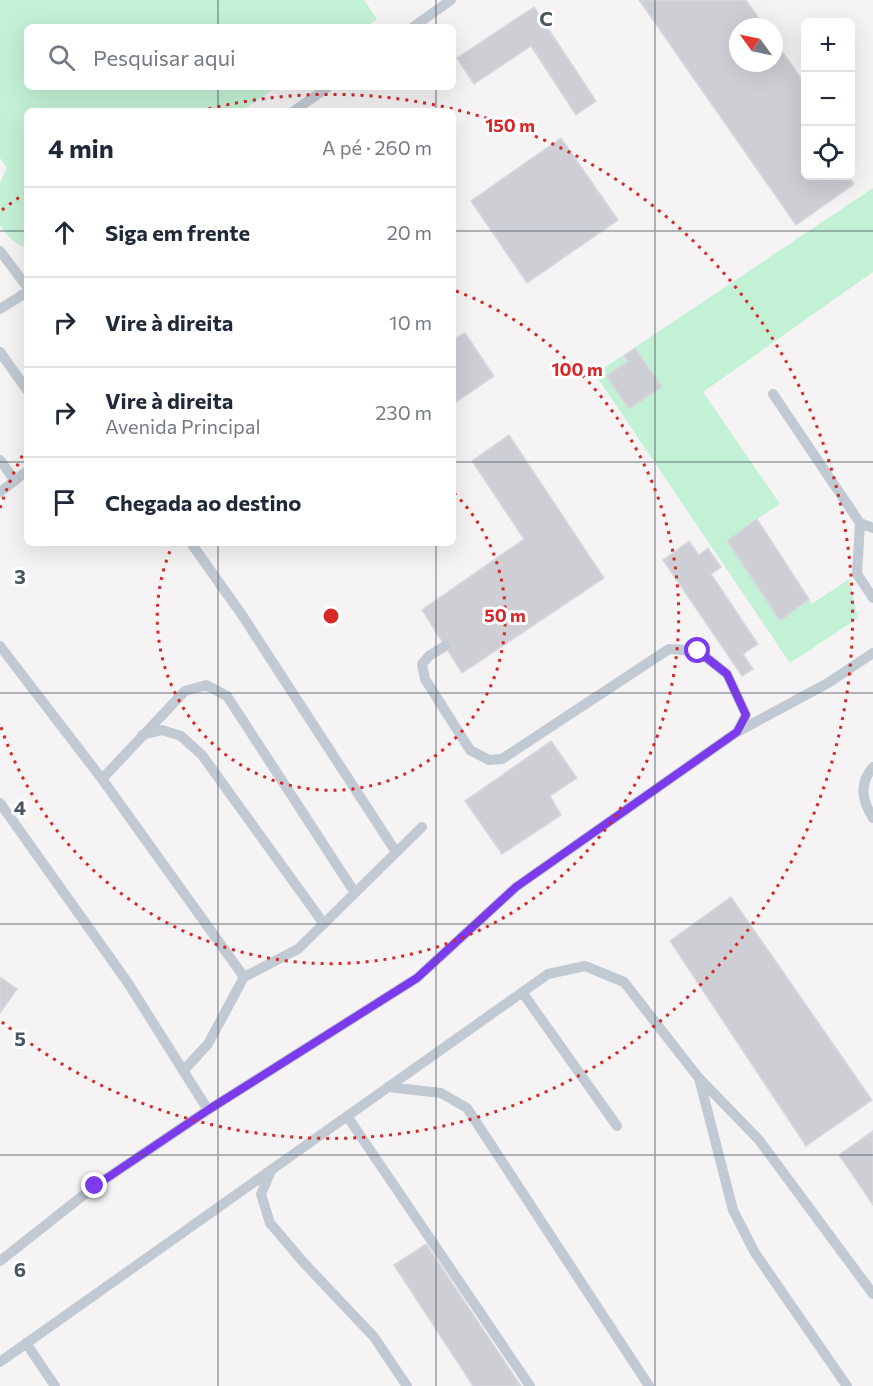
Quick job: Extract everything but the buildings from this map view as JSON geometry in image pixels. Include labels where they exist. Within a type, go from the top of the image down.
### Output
[{"type":"lane","points":[[417,24],[451,0]]},
{"type":"lane","points":[[298,108],[324,90]]},
{"type":"lane","points":[[0,251],[24,283]]},
{"type":"lane","points":[[0,309],[24,294]]},
{"type":"lane","points":[[0,352],[24,386]]},
{"type":"lane","points":[[773,394],[860,523],[873,528]]},
{"type":"lane","points":[[0,460],[15,481]]},
{"type":"lane","points":[[0,492],[24,474]]},
{"type":"lane","points":[[860,523],[857,574],[873,598]]},
{"type":"lane","points":[[193,546],[242,615],[396,852]]},
{"type":"lane","points":[[0,646],[102,778],[244,977]]},
{"type":"lane","points":[[445,646],[429,656],[422,664],[425,679],[470,750],[489,760],[502,759],[669,649],[698,651],[727,674],[746,715],[737,732]]},
{"type":"lane","points":[[0,1261],[95,1186],[208,1110],[417,978],[516,887],[737,732],[828,683],[873,653]]},
{"type":"lane","points":[[102,778],[185,691],[206,685],[227,696],[355,893]]},
{"type":"lane","points":[[142,735],[162,730],[181,736],[202,755],[324,924]]},
{"type":"lane","points":[[873,767],[862,789],[866,807],[873,818]]},
{"type":"lane","points":[[0,803],[128,983],[208,1110]]},
{"type":"lane","points":[[183,1071],[208,1044],[244,977],[298,949],[422,827]]},
{"type":"lane","points":[[0,1362],[548,974],[585,966],[624,982],[699,1077],[759,1140],[873,1294]]},
{"type":"lane","points":[[522,992],[617,1126]]},
{"type":"lane","points":[[699,1077],[733,1210],[755,1254],[847,1386]]},
{"type":"lane","points":[[388,1087],[441,1093],[467,1108],[649,1386]]},
{"type":"lane","points":[[347,1116],[530,1386]]},
{"type":"lane","points":[[272,1169],[261,1194],[270,1223],[304,1263],[374,1337],[407,1386]]},
{"type":"lane","points":[[26,1343],[55,1386]]},
{"type":"green space","points":[[0,0],[364,0],[377,19],[370,24],[24,24],[24,90],[272,90],[246,108],[24,108],[24,247],[12,240],[0,226],[0,183],[7,168],[0,158]]},
{"type":"green space","points":[[873,188],[873,272],[703,392],[780,504],[757,519],[812,604],[849,579],[858,618],[790,663],[595,374]]},
{"type":"route","points":[[95,1186],[208,1110],[417,978],[516,887],[737,732],[746,715],[739,697],[727,674],[698,651]]}]
